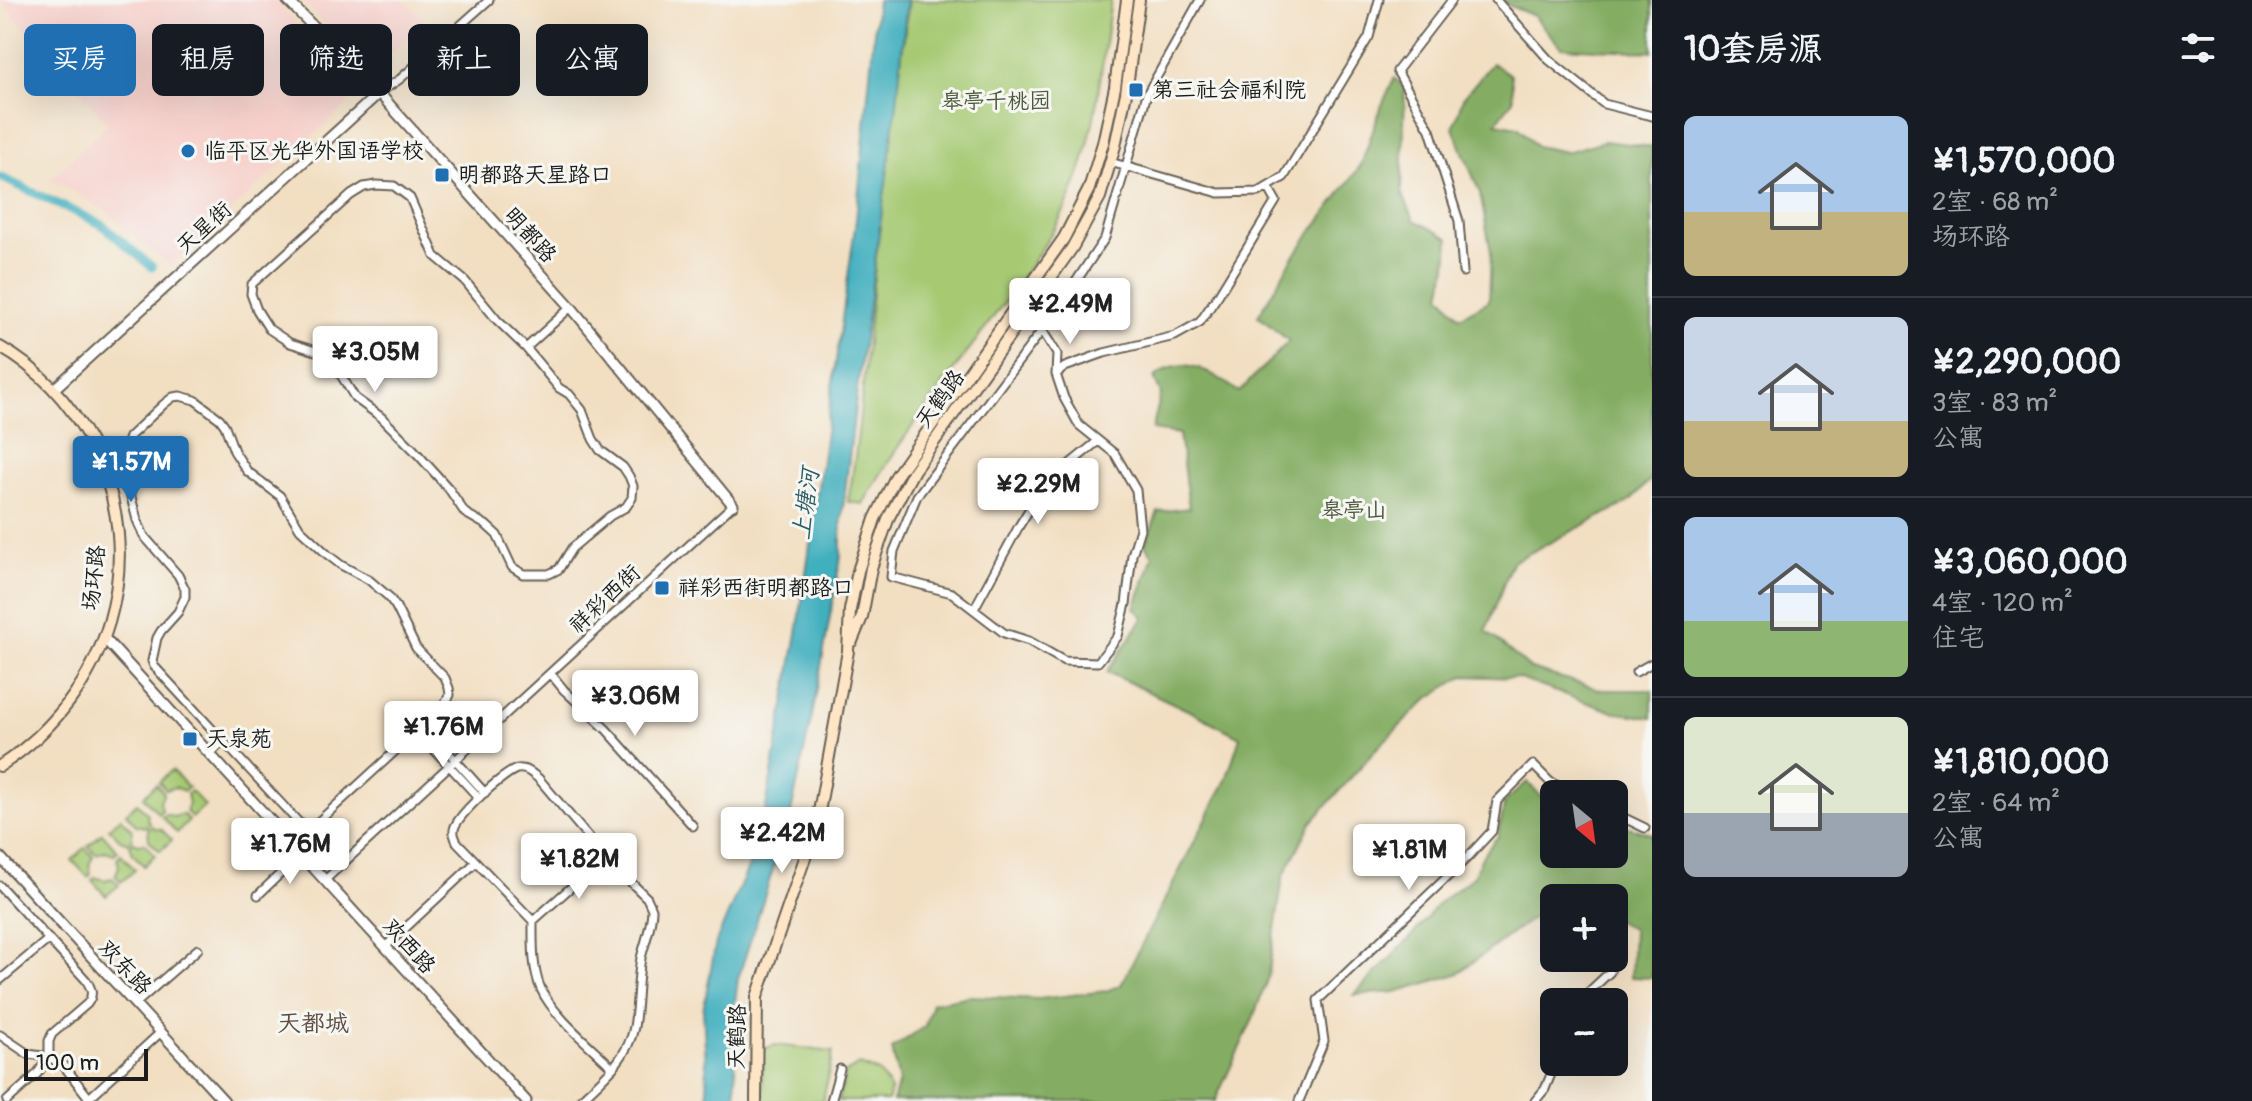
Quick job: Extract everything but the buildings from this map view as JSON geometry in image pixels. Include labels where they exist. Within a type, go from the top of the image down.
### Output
[{"type":"main road","name":"天鹤路","points":[[756,1101],[757,997],[817,823],[848,651],[850,610],[858,571],[875,519],[896,476],[1064,238],[1089,189],[1115,87],[1127,0]]},
{"type":"main road","name":"天鹤路","points":[[848,651],[862,617],[871,568],[889,517],[914,470],[1072,248],[1100,197],[1126,93],[1139,0]]},
{"type":"main road","name":"场环路","points":[[0,347],[31,368],[54,389],[83,428],[99,457],[110,489],[119,550],[114,604],[90,670],[69,703],[38,738],[0,766]]},
{"type":"street","name":"明都路","points":[[287,0],[311,24]]},
{"type":"street","points":[[392,84],[489,0]]},
{"type":"street","points":[[1042,330],[1057,354],[1056,374],[1064,398],[1079,425],[1115,454],[1136,490],[1140,529],[1132,555],[1126,604],[1118,636],[1098,662],[1064,661],[1029,641],[1004,633],[952,593],[891,577],[894,551],[917,496],[1042,330],[1105,238],[1147,94],[1200,0]]},
{"type":"street","points":[[1110,162],[1219,193],[1259,192],[1268,187],[1284,177],[1369,37],[1379,0]]},
{"type":"street","points":[[1452,0],[1397,71],[1430,130],[1459,221],[1463,272]]},
{"type":"street","points":[[1496,0],[1549,60],[1604,104],[1652,116]]},
{"type":"street","name":"天星街","points":[[54,389],[376,96]]},
{"type":"street","name":"明都路","points":[[382,96],[571,307],[733,505]]},
{"type":"street","points":[[394,186],[410,198],[435,256],[465,281],[497,320],[526,348],[582,410],[600,450],[623,467],[633,486],[632,498],[626,507],[610,516],[572,548],[559,569],[549,574],[523,574],[512,567],[497,535],[465,513],[449,489],[414,450],[381,417],[355,398],[336,367],[322,353],[290,343],[269,329],[257,310],[251,294],[252,284],[351,195],[364,187],[394,186]]},
{"type":"street","points":[[1056,374],[1065,367],[1104,353],[1175,336],[1200,322],[1276,201],[1268,187]]},
{"type":"street","points":[[526,348],[571,307]]},
{"type":"street","points":[[173,397],[195,400],[220,419],[240,463],[256,480],[280,496],[300,529],[341,565],[380,589],[396,607],[416,648],[445,678],[449,688],[447,702],[420,728],[318,822],[306,826],[300,824],[154,666],[152,661],[157,638],[178,612],[185,589],[178,575],[144,536],[121,459],[129,437],[173,397]]},
{"type":"street","points":[[974,609],[1045,484],[1098,441]]},
{"type":"street","name":"祥彩西街","points":[[325,880],[733,505]]},
{"type":"street","name":"欢西路","points":[[104,638],[526,1101]]},
{"type":"street","points":[[1636,672],[1652,663]]},
{"type":"street","points":[[551,674],[606,729],[693,826]]},
{"type":"street","points":[[420,728],[482,795]]},
{"type":"street","points":[[210,754],[223,741]]},
{"type":"street","points":[[1299,1101],[1324,1041],[1318,1000],[1492,831],[1497,801],[1533,765],[1548,780]]},
{"type":"street","points":[[579,1101],[613,1068],[634,1029],[641,960],[652,909],[647,898],[605,857],[531,772],[516,769],[482,795],[456,823],[457,842],[533,921],[533,947],[541,989],[556,1011],[613,1068]]},
{"type":"street","points":[[1628,820],[1645,828]]},
{"type":"street","points":[[258,895],[301,854]]},
{"type":"street","name":"欢东路","points":[[0,857],[224,1101]]},
{"type":"street","points":[[533,921],[605,857]]},
{"type":"street","points":[[385,947],[476,862]]},
{"type":"street","points":[[0,886],[92,989],[92,998],[87,1004],[52,1034],[49,1057],[37,1074],[7,1101]]},
{"type":"street","points":[[0,980],[49,939]]},
{"type":"street","points":[[135,1004],[198,949]]},
{"type":"street","points":[[1593,988],[1610,972]]},
{"type":"street","points":[[0,1035],[28,1054],[49,1057],[64,1066],[87,1100],[161,1032]]},
{"type":"street","points":[[831,1101],[840,1069]]},
{"type":"street","points":[[1535,1101],[1550,1076]]},
{"type":"shaded area","name":"临平区光华外国语学校","points":[[0,0],[275,0],[297,24],[280,24],[280,96],[353,96],[345,107],[170,266],[105,210],[51,179],[108,124],[84,96],[136,96],[136,24],[24,24],[24,28]]},
{"type":"shaded area","points":[[301,0],[404,0],[427,23],[408,24],[408,40],[392,54],[392,24],[324,24]]},
{"type":"green space","name":"皋亭千桃园","points":[[909,0],[1111,0],[1092,129],[1078,179],[1062,214],[1013,290],[897,448],[863,504],[848,502]]},
{"type":"green space","points":[[1496,0],[1652,0],[1652,52],[1561,47],[1534,16]]},
{"type":"green space","name":"皋亭山","points":[[1492,63],[1511,75],[1513,100],[1496,123],[1518,127],[1536,146],[1566,152],[1604,141],[1652,147],[1652,478],[1629,502],[1512,562],[1486,631],[1531,669],[1602,690],[1652,690],[1652,718],[1614,712],[1517,678],[1464,676],[1429,698],[1378,747],[1311,823],[1283,877],[1268,977],[1252,1021],[1215,1101],[893,1101],[899,1082],[892,1049],[925,1026],[932,1003],[970,996],[1039,999],[1106,991],[1121,985],[1226,780],[1240,737],[1107,672],[1144,617],[1135,608],[1153,556],[1145,545],[1158,512],[1189,508],[1179,434],[1152,430],[1161,394],[1154,378],[1165,370],[1187,365],[1209,372],[1239,392],[1289,341],[1258,316],[1292,259],[1361,165],[1394,78],[1405,87],[1402,193],[1414,220],[1449,238],[1441,295],[1460,317],[1489,301],[1491,252],[1480,193],[1453,128],[1463,98]]},
{"type":"green space","points":[[172,770],[188,787],[184,791],[175,787],[166,790],[159,782]]},
{"type":"green space","points":[[1527,782],[1540,795],[1540,868],[1628,868],[1628,827],[1652,834],[1652,978],[1631,977],[1633,930],[1628,927],[1628,884],[1540,884],[1540,912],[1457,974],[1396,992],[1354,995],[1412,936],[1439,903],[1473,877],[1483,855],[1498,836],[1505,801]]},
{"type":"green space","points":[[156,784],[164,793],[159,814],[143,797]]},
{"type":"green space","points":[[191,791],[205,806],[192,818],[186,811],[189,804],[187,794]]},
{"type":"green space","points":[[137,803],[148,814],[150,823],[146,827],[136,825],[126,813]]},
{"type":"green space","points":[[166,814],[174,817],[183,814],[189,821],[177,833],[162,817]]},
{"type":"green space","points":[[121,818],[132,830],[132,840],[128,843],[120,840],[109,828]]},
{"type":"green space","points":[[152,826],[161,829],[172,840],[160,851],[149,840],[148,829]]},
{"type":"green space","points":[[102,833],[118,851],[114,854],[105,851],[96,854],[88,846]]},
{"type":"green space","points":[[134,842],[144,843],[155,855],[144,866],[133,854],[130,845]]},
{"type":"green space","points":[[85,848],[93,856],[88,877],[72,860]]},
{"type":"green space","points":[[121,854],[135,870],[121,882],[115,875],[119,867],[117,858]]},
{"type":"green space","points":[[95,877],[104,880],[112,878],[119,885],[106,896],[92,880]]},
{"type":"green space","points":[[776,1045],[833,1052],[823,1101],[763,1101],[762,1049]]},
{"type":"green space","points":[[859,1065],[879,1072],[891,1090],[888,1101],[838,1101],[846,1073]]},
{"type":"water","points":[[877,0],[907,0],[897,104],[857,391],[841,526],[841,556],[791,813],[738,979],[734,1011],[736,1101],[708,1101],[703,1010],[716,942],[760,840],[799,622],[856,220]]},
{"type":"waterway","points":[[0,177],[101,224],[152,267]]},
{"type":"place","name":"第三社会福利院","points":[[1136,90]]},
{"type":"place","name":"临平区光华外国语学校","points":[[188,151]]},
{"type":"place","name":"明都路天星路口","points":[[442,175]]},
{"type":"place","name":"祥彩西街明都路口","points":[[662,588]]},
{"type":"place","name":"天泉苑","points":[[190,739]]},
{"type":"district","name":"天都城","points":[[313,1023]]},
{"type":"water label","name":"上塘河","points":[[806,504]]}]
